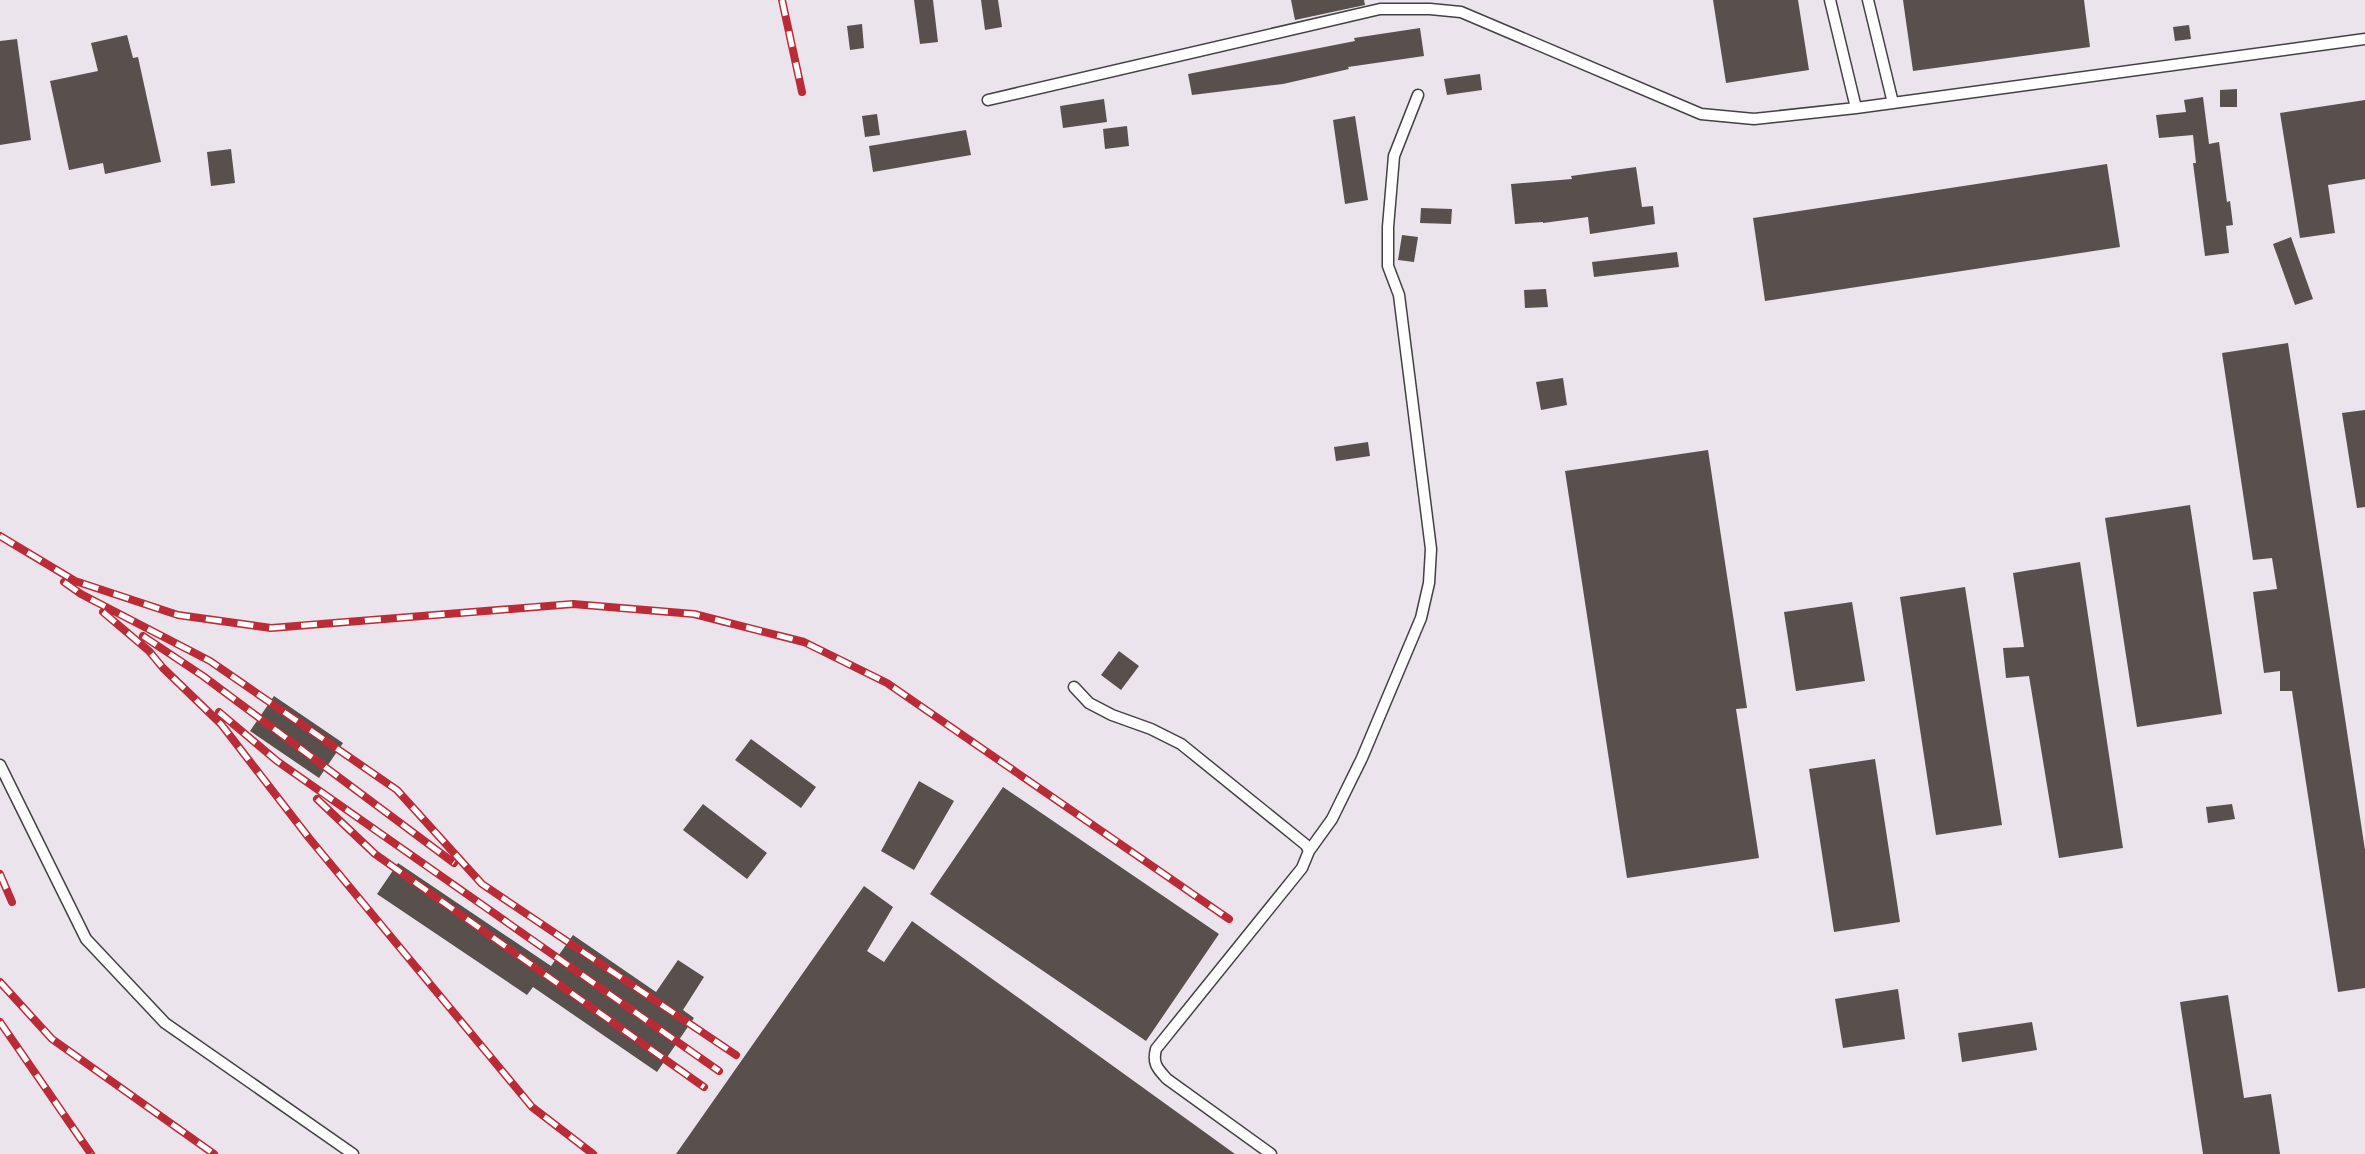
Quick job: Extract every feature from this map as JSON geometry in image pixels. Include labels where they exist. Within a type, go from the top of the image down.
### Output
[{"type":"lane","points":[[1830,0],[1856,108]]},
{"type":"lane","points":[[1868,0],[1893,103]]},
{"type":"lane","points":[[988,100],[1380,9],[1461,12],[1701,114],[1754,119],[1856,108],[2365,38]]},
{"type":"lane","points":[[1271,1154],[1167,1079],[1155,1066],[1154,1058],[1156,1049],[1302,868],[1309,851],[1332,819],[1362,758],[1421,618],[1429,583],[1431,549],[1399,295],[1388,266],[1394,156],[1418,96]]},
{"type":"lane","points":[[1074,687],[1089,703],[1181,744],[1306,845],[1309,851]]},
{"type":"lane","points":[[0,765],[86,939],[165,1023],[353,1154]]},
{"type":"shaded area","points":[[0,0],[2365,0],[2365,1154],[0,1154]]},
{"type":"building","points":[[914,0],[933,0],[938,42],[920,44]]},
{"type":"building","points":[[981,0],[998,0],[1002,27],[985,30]]},
{"type":"building","points":[[1291,0],[1364,0],[1365,5],[1295,20]]},
{"type":"building","points":[[1713,0],[1798,0],[1809,70],[1726,83]]},
{"type":"building","points":[[1903,0],[2084,0],[2090,47],[1913,71]]},
{"type":"building","points":[[862,24],[864,48],[850,50],[847,26]]},
{"type":"building","points":[[2189,25],[2191,39],[2175,41],[2173,27]]},
{"type":"building","points":[[1420,28],[1424,56],[1348,67],[1349,69],[1283,84],[1192,95],[1188,74],[1355,41],[1354,38]]},
{"type":"building","points":[[127,35],[133,58],[138,57],[161,162],[105,174],[103,163],[69,170],[50,81],[98,71],[91,43]]},
{"type":"building","points":[[17,39],[31,140],[0,145],[0,41]]},
{"type":"building","points":[[1480,74],[1482,90],[1447,95],[1444,79]]},
{"type":"building","points":[[2237,89],[2237,107],[2220,107],[2220,90]]},
{"type":"building","points":[[2203,97],[2209,144],[2219,142],[2233,225],[2226,226],[2229,253],[2205,256],[2193,163],[2196,163],[2193,135],[2159,138],[2156,115],[2186,112],[2184,100]]},
{"type":"building","points":[[1104,99],[1107,122],[1063,128],[1060,106]]},
{"type":"building","points":[[2365,100],[2365,179],[2328,185],[2335,233],[2300,238],[2280,113]]},
{"type":"building","points":[[877,114],[880,135],[865,137],[862,116]]},
{"type":"building","points":[[1355,116],[1368,200],[1345,204],[1333,120]]},
{"type":"building","points":[[1127,126],[1129,146],[1105,149],[1103,129]]},
{"type":"building","points":[[966,130],[971,155],[873,172],[869,146]]},
{"type":"building","points":[[231,149],[235,183],[211,186],[207,152]]},
{"type":"building","points":[[2107,164],[2120,247],[1765,301],[1753,218]]},
{"type":"building","points":[[1636,167],[1642,207],[1653,206],[1655,224],[1590,234],[1588,217],[1515,224],[1511,184],[1572,179],[1571,176]]},
{"type":"building","points":[[1421,208],[1452,209],[1451,224],[1420,223]]},
{"type":"building","points":[[1402,235],[1418,237],[1414,262],[1398,260]]},
{"type":"building","points":[[2291,237],[2313,299],[2295,305],[2273,244]]},
{"type":"building","points":[[1677,252],[1679,267],[1594,277],[1592,262]]},
{"type":"building","points":[[1546,289],[1548,307],[1525,308],[1524,290]]},
{"type":"building","points":[[2288,343],[2365,850],[2365,988],[2338,992],[2292,691],[2280,691],[2280,671],[2264,673],[2253,592],[2277,589],[2272,558],[2253,560],[2222,353]]},
{"type":"building","points":[[1563,378],[1567,405],[1541,410],[1536,382]]},
{"type":"building","points":[[2365,410],[2365,507],[2357,508],[2342,413]]},
{"type":"building","points":[[1368,442],[1370,456],[1336,461],[1334,447]]},
{"type":"building","points":[[1708,450],[1747,708],[1736,709],[1759,858],[1627,878],[1565,471]]},
{"type":"building","points":[[2190,505],[2222,714],[2137,727],[2105,518]]},
{"type":"building","points":[[2080,562],[2123,848],[2059,858],[2029,676],[2006,678],[2003,648],[2024,647],[2013,573]]},
{"type":"building","points":[[1965,587],[2002,825],[1936,835],[1900,597]]},
{"type":"building","points":[[1852,602],[1865,681],[1796,691],[1784,612]]},
{"type":"building","points":[[1119,651],[1139,666],[1121,690],[1101,675]]},
{"type":"building","points":[[274,696],[343,743],[319,778],[250,731]]},
{"type":"building","points":[[751,739],[816,787],[801,808],[735,760]]},
{"type":"building","points":[[1875,759],[1900,922],[1834,932],[1809,769]]},
{"type":"building","points":[[919,781],[954,801],[914,870],[881,851]]},
{"type":"building","points":[[1003,787],[1219,934],[1146,1041],[930,894]]},
{"type":"building","points":[[703,804],[767,853],[747,879],[683,830]]},
{"type":"building","points":[[2232,804],[2235,819],[2208,823],[2206,807]]},
{"type":"building","points":[[398,863],[551,966],[573,935],[656,992],[678,960],[704,977],[683,1010],[694,1018],[657,1072],[533,987],[527,995],[377,894]]},
{"type":"building","points":[[864,886],[893,907],[867,951],[884,962],[912,921],[1235,1154],[676,1154]]},
{"type":"building","points":[[1898,989],[1905,1039],[1843,1048],[1835,999]]},
{"type":"building","points":[[2228,995],[2244,1098],[2271,1094],[2280,1154],[2203,1154],[2180,1002]]},
{"type":"building","points":[[2032,1022],[2037,1050],[1962,1062],[1958,1033]]},
{"type":"railway","points":[[782,0],[802,92]]},
{"type":"railway","points":[[0,536],[75,581],[178,615],[271,628],[573,604],[694,614],[804,642],[887,683],[1229,919]]},
{"type":"railway","points":[[64,582],[81,594],[210,661],[397,790],[482,884],[736,1055]]},
{"type":"railway","points":[[103,612],[149,651],[221,724],[309,838],[532,1107],[593,1154]]},
{"type":"railway","points":[[143,636],[203,676],[454,863]]},
{"type":"railway","points":[[219,712],[277,761],[719,1071]]},
{"type":"railway","points":[[317,799],[375,854],[704,1087]]},
{"type":"railway","points":[[0,874],[12,902]]},
{"type":"railway","points":[[0,982],[52,1039],[214,1154]]},
{"type":"railway","points":[[0,1022],[91,1154]]}]
